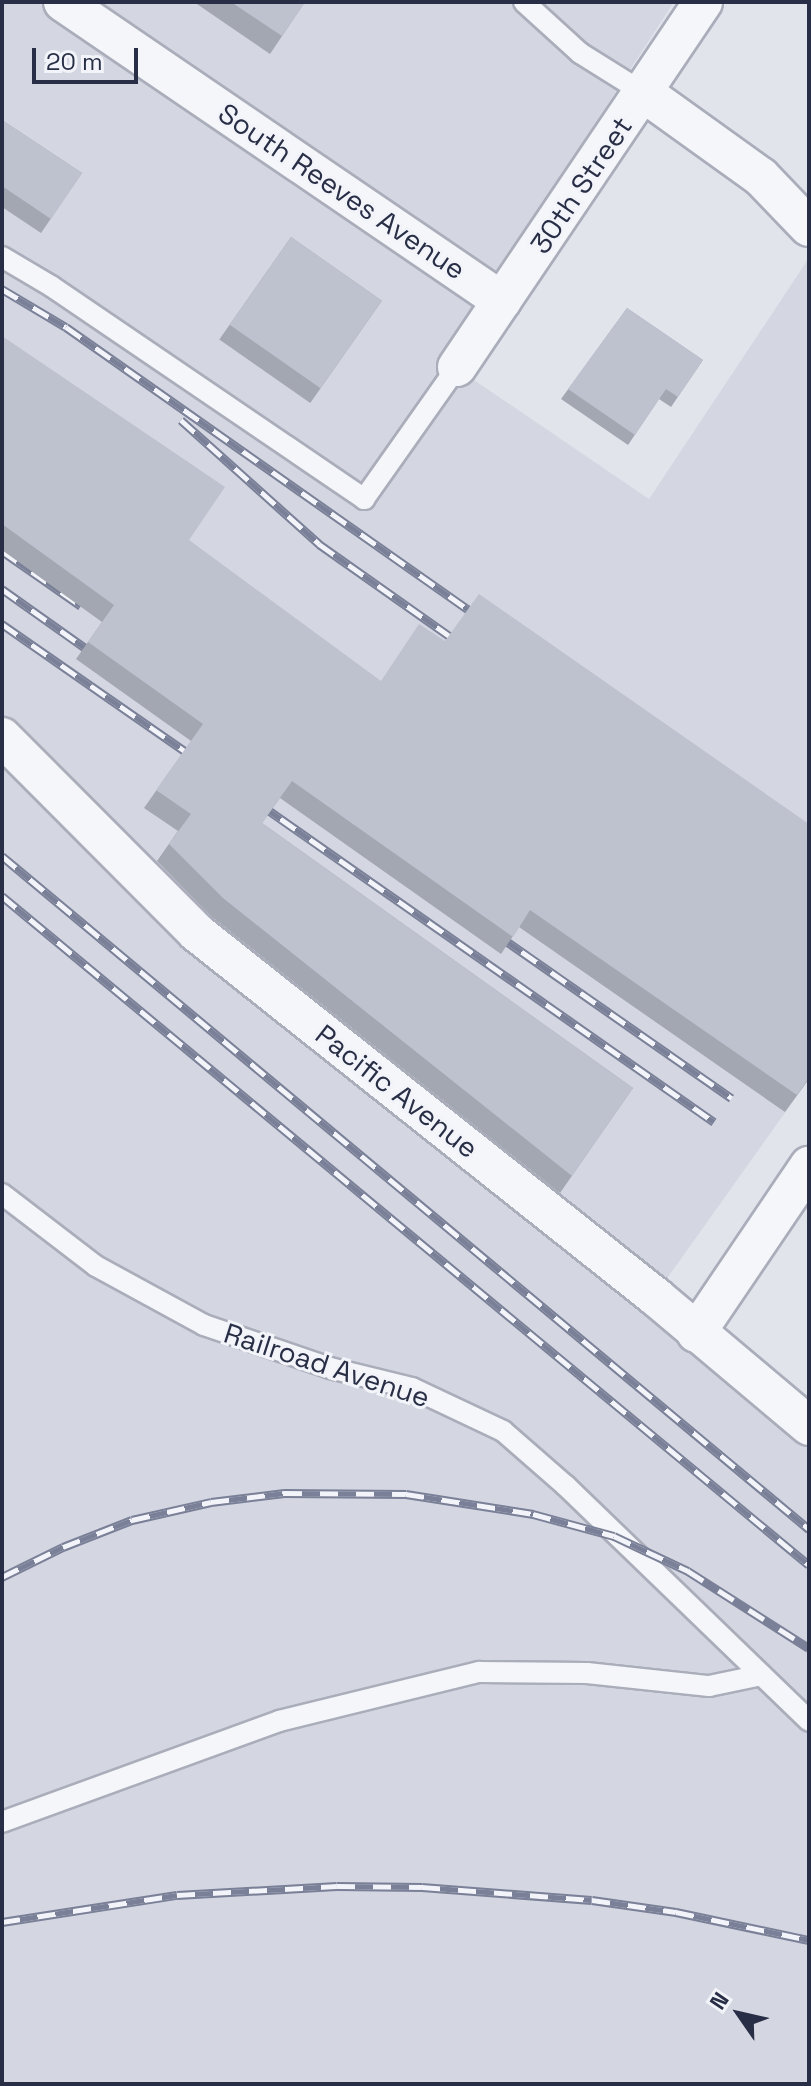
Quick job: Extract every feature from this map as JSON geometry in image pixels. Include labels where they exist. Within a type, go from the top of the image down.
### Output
[{"type":"street","name":"South Reeves Avenue","points":[[63,2],[502,301]]},
{"type":"street","name":"30th Street","points":[[457,367],[703,2]]},
{"type":"street","points":[[644,93],[761,177],[809,227]]},
{"type":"street","name":"Pacific Avenue","points":[[2,737],[196,932],[656,1297],[809,1426]]},
{"type":"street","points":[[696,1333],[809,1166]]},
{"type":"lane","points":[[524,2],[580,53],[644,93]]},
{"type":"lane","points":[[2,257],[51,286],[364,499],[457,367]]},
{"type":"lane","name":"Railroad Avenue","points":[[2,1194],[96,1266],[204,1325],[330,1368],[412,1388],[503,1431],[566,1486],[809,1721]]},
{"type":"lane","points":[[2,1822],[279,1721],[479,1672],[587,1673],[709,1686],[762,1675]]},
{"type":"shaded area","points":[[2,2],[674,2],[498,273],[530,294],[474,380],[649,499],[809,258],[809,1079],[651,1301],[809,1435],[809,2084],[2,2084]]},
{"type":"building","points":[[231,2],[305,2],[282,36]]},
{"type":"building","points":[[2,120],[82,173],[51,219],[2,186]]},
{"type":"building","points":[[291,237],[382,301],[321,388],[230,325]]},
{"type":"building","points":[[627,308],[703,360],[678,397],[666,389],[635,435],[568,389]]},
{"type":"building","points":[[2,336],[225,487],[189,540],[381,681],[419,624],[445,641],[479,594],[809,824],[809,1078],[797,1095],[530,910],[513,937],[292,781],[262,823],[633,1088],[572,1176],[223,898],[169,844],[191,814],[156,790],[203,724],[88,642],[114,605],[2,524]]},
{"type":"railway","points":[[2,289],[66,327],[486,622]]},
{"type":"railway","points":[[181,420],[319,544],[468,649]]},
{"type":"railway","points":[[2,551],[81,606]]},
{"type":"railway","points":[[2,589],[101,659]]},
{"type":"railway","points":[[2,624],[202,763]]},
{"type":"railway","points":[[251,798],[714,1122]]},
{"type":"railway","points":[[2,856],[809,1529]]},
{"type":"railway","points":[[2,896],[809,1565]]},
{"type":"railway","points":[[492,931],[731,1098]]},
{"type":"railway","points":[[2,1577],[63,1547],[132,1520],[211,1502],[284,1493],[406,1494],[533,1514],[614,1536],[688,1571],[809,1648]]},
{"type":"railway","points":[[2,1922],[177,1895],[337,1886],[422,1887],[592,1900],[676,1912],[809,1940]]}]
